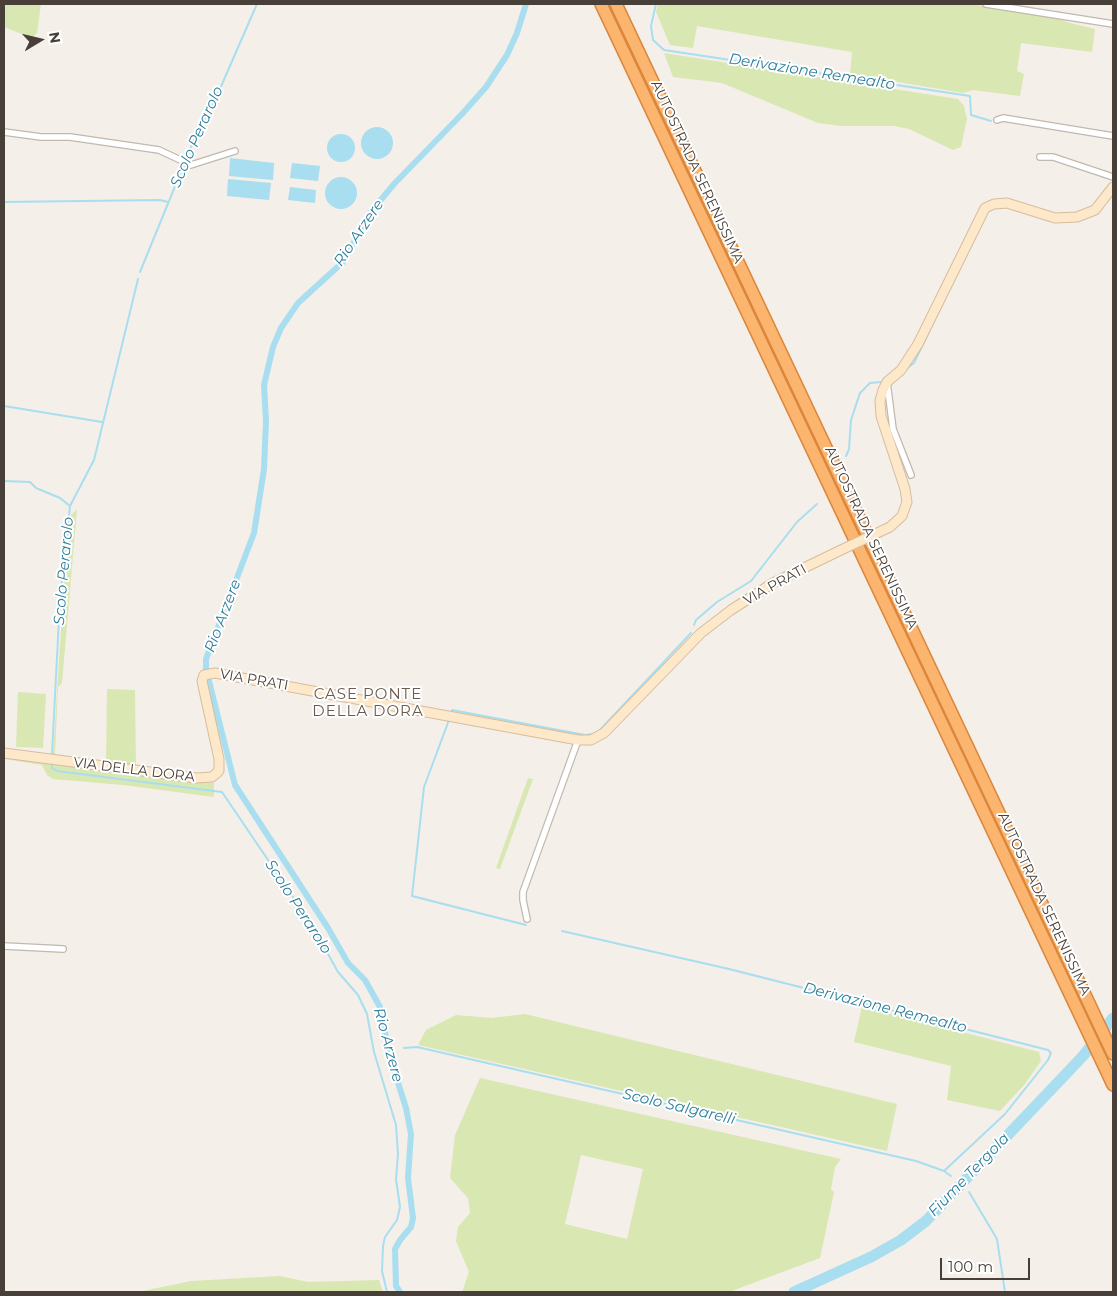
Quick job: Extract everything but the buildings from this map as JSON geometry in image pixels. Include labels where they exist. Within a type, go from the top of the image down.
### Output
[{"type":"highway","name":"AUTOSTRADA SERENISSIMA","points":[[601,4],[1113,1085]]},
{"type":"highway","name":"AUTOSTRADA SERENISSIMA","points":[[616,4],[1113,1054]]},
{"type":"street","points":[[986,4],[1113,24]]},
{"type":"street","points":[[997,120],[1003,118],[1113,136]]},
{"type":"street","points":[[4,132],[41,137],[70,137],[159,150],[191,165],[235,151]]},
{"type":"street","points":[[1040,157],[1053,157],[1113,177]]},
{"type":"street","name":"VIA PRATI","points":[[208,674],[578,740],[591,740],[601,736],[701,633],[731,610],[773,583],[890,527],[902,516],[907,502],[905,489],[881,416],[880,401],[887,382],[901,370],[918,344],[985,208],[994,204],[1007,203],[1055,218],[1077,217],[1095,210],[1113,187]]},
{"type":"street","points":[[887,382],[893,429],[911,475]]},
{"type":"street","name":"VIA DELLA DORA","points":[[4,754],[196,778],[212,777],[217,774],[220,765],[202,684],[208,674]]},
{"type":"street","points":[[527,920],[522,900],[523,892],[578,740]]},
{"type":"street","points":[[4,946],[63,949]]},
{"type":"green space","points":[[4,4],[41,4],[37,33],[32,38],[4,27]]},
{"type":"green space","points":[[658,4],[972,4],[1060,18],[1066,22],[1095,29],[1092,52],[1021,43],[1017,71],[1024,74],[1020,96],[973,90],[963,93],[850,74],[852,52],[697,26],[693,48],[670,45],[656,12]]},
{"type":"green space","points":[[664,53],[958,99],[964,106],[967,119],[961,147],[953,150],[909,129],[894,126],[841,126],[818,123],[722,83],[673,77]]},
{"type":"green space","points":[[77,509],[62,683],[58,687],[55,754],[53,755],[70,516]]},
{"type":"green space","points":[[107,689],[135,690],[136,767],[106,764]]},
{"type":"green space","points":[[18,692],[46,694],[43,748],[16,747]]},
{"type":"green space","points":[[4,756],[214,783],[214,797],[123,785],[53,779],[47,775],[42,765],[4,759]]},
{"type":"green space","points":[[528,778],[533,779],[500,869],[496,868]]},
{"type":"green space","points":[[862,1006],[1039,1052],[1041,1061],[1025,1084],[1000,1111],[947,1100],[951,1066],[854,1042]]},
{"type":"green space","points":[[525,1014],[897,1104],[887,1151],[418,1045],[426,1030],[456,1015],[492,1018]]},
{"type":"green space","points":[[480,1078],[841,1159],[835,1167],[831,1189],[834,1192],[820,1258],[729,1292],[462,1292],[469,1272],[456,1241],[458,1227],[470,1213],[468,1198],[450,1178],[455,1135]],"holes":[[[581,1155],[643,1169],[627,1239],[565,1224]]]},
{"type":"green space","points":[[280,1276],[308,1282],[379,1280],[383,1292],[138,1292],[191,1281]]},
{"type":"water","points":[[377,127],[383,128],[388,132],[392,137],[392,149],[388,154],[383,158],[377,159],[371,158],[366,154],[362,149],[361,143],[362,137],[366,132],[371,128]]},
{"type":"water","points":[[341,134],[351,138],[355,148],[351,158],[341,162],[331,158],[327,148],[331,138]]},
{"type":"water","points":[[230,158],[274,163],[273,180],[229,176]]},
{"type":"water","points":[[292,163],[320,166],[318,181],[290,178]]},
{"type":"water","points":[[341,177],[347,178],[352,182],[356,187],[356,199],[352,204],[347,208],[341,209],[335,208],[330,204],[326,199],[325,193],[326,187],[330,182],[335,178]]},
{"type":"water","points":[[228,179],[271,183],[269,200],[227,196]]},
{"type":"water","points":[[290,187],[316,190],[315,203],[288,200]]},
{"type":"waterway","name":"Scolo Perarolo","points":[[140,272],[194,140],[216,98],[257,4]]},
{"type":"waterway","name":"Rio Arzere","points":[[400,1292],[396,1286],[395,1249],[411,1227],[413,1218],[408,1178],[411,1134],[406,1108],[390,1057],[380,1007],[365,980],[348,963],[328,928],[235,785],[206,669],[206,659],[254,533],[264,469],[266,421],[264,385],[273,347],[281,328],[298,303],[343,262],[370,213],[394,184],[486,87],[507,55],[517,33],[526,4]]},
{"type":"waterway","name":"Derivazione Remealto","points":[[656,4],[651,26],[653,40],[664,50],[970,96],[971,115],[991,121]]},
{"type":"waterway","points":[[4,202],[160,200],[168,202]]},
{"type":"waterway","name":"Scolo Perarolo","points":[[52,754],[60,599],[70,506],[94,460],[138,279]]},
{"type":"waterway","name":"Derivazione Remealto","points":[[906,369],[914,363],[951,286]]},
{"type":"waterway","name":"Derivazione Remealto","points":[[846,456],[849,449],[851,420],[860,393],[870,383],[881,382]]},
{"type":"waterway","points":[[4,406],[102,422]]},
{"type":"waterway","points":[[4,481],[30,482],[36,488],[60,498],[70,506]]},
{"type":"waterway","name":"Derivazione Remealto","points":[[694,625],[696,620],[717,602],[751,581],[797,522],[817,504]]},
{"type":"waterway","name":"Derivazione Remealto","points":[[452,712],[452,710],[585,735],[593,734],[599,731],[691,633]]},
{"type":"waterway","name":"Derivazione Remealto","points":[[449,720],[424,787],[412,896],[526,925]]},
{"type":"waterway","name":"Scolo Perarolo","points":[[51,763],[52,768],[57,771],[222,792],[312,925],[338,972],[358,995],[367,1014],[374,1052],[396,1125],[398,1154],[396,1179],[400,1207],[397,1220],[385,1237],[383,1246],[382,1271],[387,1292]]},
{"type":"waterway","name":"Derivazione Remealto","points":[[562,931],[729,969],[1048,1050],[1051,1053],[1048,1060],[1005,1114],[944,1171]]},
{"type":"waterway","name":"Fiume Tergola","points":[[794,1292],[871,1257],[901,1240],[926,1221],[1083,1056],[1113,1018]]},
{"type":"waterway","name":"Scolo Salgarelli","points":[[404,1048],[417,1047],[916,1161],[944,1171],[951,1176]]},
{"type":"waterway","points":[[969,1192],[997,1239],[1005,1292]]},
{"type":"district","name":"CASE PONTE DELLA DORA","points":[[368,704]]}]
